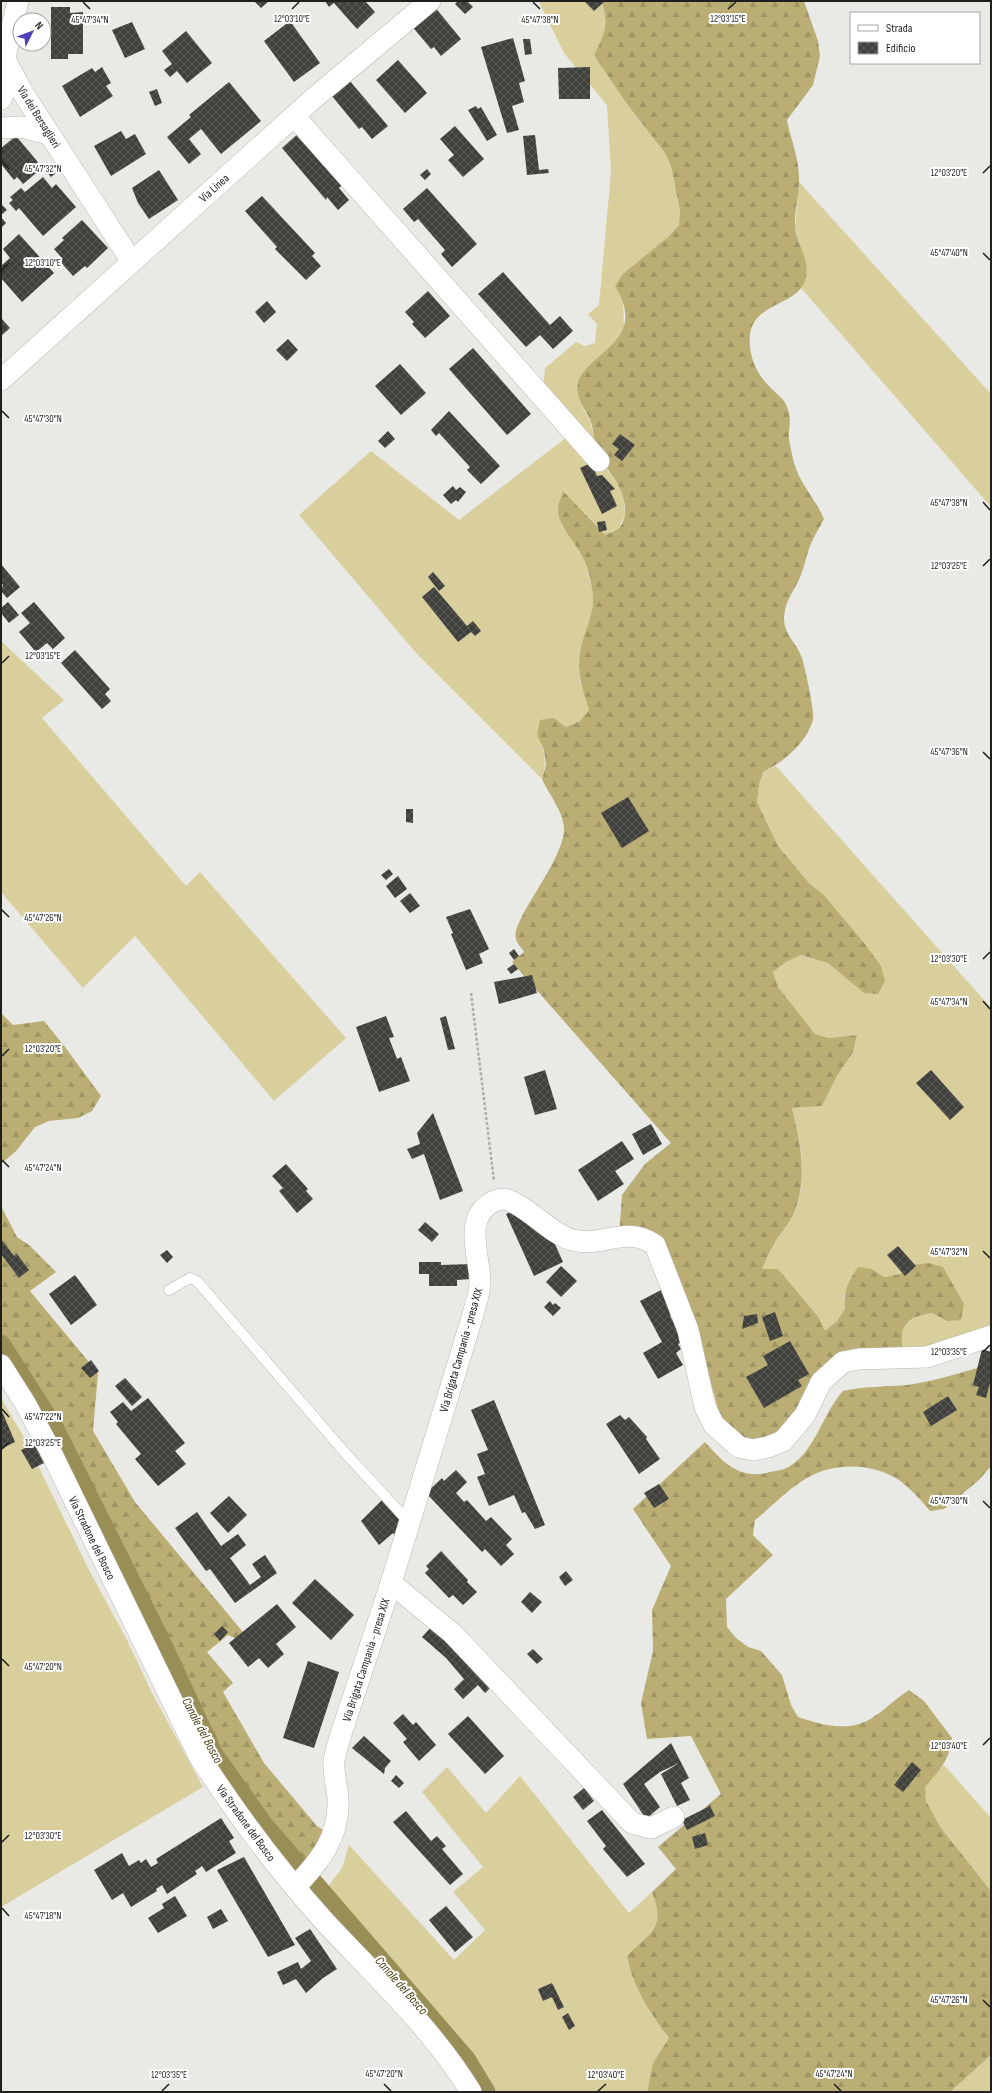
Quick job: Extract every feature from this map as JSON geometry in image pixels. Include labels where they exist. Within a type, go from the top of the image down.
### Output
[{"type":"street","points":[[1,99],[4,92],[3,54],[18,1]]},
{"type":"street","name":"Via Linea","points":[[1,380],[294,116],[430,1]]},
{"type":"street","name":"Via dei Bersaglieri","points":[[3,54],[23,93],[132,262]]},
{"type":"street","points":[[294,116],[599,461]]},
{"type":"street","points":[[1,128],[22,126],[50,134]]},
{"type":"street","points":[[495,1200],[507,1200],[533,1214],[572,1240],[588,1242],[631,1236],[644,1237],[655,1245],[688,1330],[705,1407],[714,1425],[739,1447],[753,1450],[768,1447],[783,1441],[805,1415],[821,1382],[843,1362],[859,1359],[903,1359],[926,1357],[991,1336]]},
{"type":"street","name":"Via Brigata Campania - presa XIX","points":[[295,1887],[318,1863],[329,1844],[336,1821],[338,1800],[334,1762],[340,1737],[391,1583],[462,1352],[476,1301],[480,1283],[475,1233],[478,1218],[484,1206],[495,1200]]},
{"type":"street","name":"Via Stradone del Bosco","points":[[1,1365],[25,1403],[49,1448],[199,1756],[259,1844],[295,1887],[437,2042],[471,2092]]},
{"type":"street","points":[[391,1583],[452,1633],[632,1823],[651,1828],[674,1817]]},
{"type":"street","points":[[413,2017],[458,2092]]},
{"type":"lane","points":[[169,1290],[190,1278],[197,1281],[347,1455],[409,1522]]},
{"type":"path","points":[[471,993],[485,1100],[495,1200]]},
{"type":"shaded area","points":[[601,1],[605,16],[605,29],[595,55],[627,104],[665,153],[671,166],[680,211],[679,225],[668,237],[623,300],[624,328],[617,342],[598,358],[582,407],[590,420],[596,449],[603,463],[619,486],[624,501],[625,515],[618,529],[605,535],[563,492],[594,597],[580,681],[589,710],[580,721],[566,727],[554,718],[537,735],[542,746],[545,761],[542,779],[417,654],[299,515],[371,451],[459,520],[567,437],[543,387],[545,368],[576,342],[585,346],[595,343],[597,324],[588,314],[599,305],[611,172],[607,105],[564,53],[539,2]]},
{"type":"shaded area","points":[[799,182],[991,394],[991,507],[801,288],[807,272],[795,227]]},
{"type":"shaded area","points":[[1,641],[64,700],[42,718],[186,886],[200,872],[346,1038],[274,1101],[135,936],[83,988],[1,892]]},
{"type":"shaded area","points":[[776,766],[991,1008],[991,1335],[904,1358],[902,1348],[902,1332],[904,1326],[908,1322],[922,1315],[932,1313],[947,1321],[913,1265],[900,1274],[884,1277],[872,1269],[844,1295],[845,1309],[837,1321],[825,1332],[819,1318],[762,1269],[772,1246],[785,1229],[795,1210],[802,1184],[802,1159],[792,1108],[822,1106],[837,1076],[853,1052],[857,1036],[829,1038],[815,1034],[778,987],[773,972],[786,962],[800,955],[828,963],[842,972],[881,966],[823,894],[810,884],[778,846],[757,802],[759,785],[763,772]]},
{"type":"shaded area","points":[[1,1398],[26,1441],[90,1572],[127,1640],[152,1693],[203,1787],[1,1907]]},
{"type":"shaded area","points":[[944,1765],[991,1818],[991,1891],[941,1828],[926,1801],[924,1787]]},
{"type":"shaded area","points":[[447,1767],[486,1813],[520,1776],[629,1913],[652,1892],[656,1905],[657,1922],[649,1935],[627,1956],[651,2014],[669,2039],[653,2063],[647,2092],[491,2092],[455,2045],[319,1898],[342,1868],[349,1845],[454,1960],[485,1930],[453,1892],[483,1867],[422,1792]]},
{"type":"shaded area","points":[[991,2055],[991,2092],[950,2092]]},
{"type":"green space","points":[[601,1],[804,1],[818,41],[820,56],[813,85],[787,120],[799,174],[799,187],[795,216],[796,235],[804,257],[807,272],[801,288],[795,294],[764,312],[753,325],[750,335],[750,350],[757,370],[765,382],[787,406],[790,418],[789,440],[795,466],[802,482],[824,519],[810,545],[799,580],[786,605],[784,617],[788,634],[800,652],[802,658],[811,700],[813,720],[800,744],[779,763],[763,772],[759,785],[757,802],[778,846],[810,884],[823,894],[864,943],[881,966],[885,981],[878,994],[864,993],[828,963],[801,955],[786,962],[773,972],[778,987],[815,1034],[829,1038],[857,1035],[853,1052],[837,1076],[822,1106],[792,1108],[800,1146],[802,1172],[799,1197],[793,1215],[774,1244],[762,1269],[778,1269],[819,1318],[825,1331],[837,1321],[845,1309],[847,1287],[858,1267],[872,1269],[884,1277],[900,1274],[913,1265],[929,1263],[943,1267],[964,1304],[961,1320],[947,1321],[932,1313],[914,1318],[908,1322],[904,1326],[902,1332],[902,1348],[904,1358],[847,1362],[781,1437],[758,1447],[726,1425],[718,1409],[700,1343],[661,1251],[619,1236],[622,1195],[645,1164],[671,1143],[512,962],[524,952],[516,939],[516,930],[556,856],[562,841],[564,828],[561,815],[542,779],[546,765],[544,750],[537,735],[540,720],[554,718],[566,727],[580,721],[589,710],[581,682],[579,661],[593,606],[592,589],[583,558],[560,520],[558,514],[559,504],[563,491],[605,535],[619,528],[625,515],[624,501],[619,487],[597,453],[590,419],[578,394],[579,380],[586,369],[608,349],[618,337],[625,324],[624,307],[615,286],[623,274],[668,237],[679,225],[680,211],[671,166],[665,153],[627,104],[594,55],[601,42],[605,29],[604,9]]},
{"type":"green space","points":[[1,1013],[13,1025],[44,1021],[101,1096],[92,1111],[78,1118],[49,1121],[35,1127],[16,1151],[1,1164]]},
{"type":"green space","points":[[1,1206],[17,1237],[29,1245],[56,1272],[30,1291],[98,1373],[93,1431],[135,1502],[247,1637],[237,1639],[228,1635],[207,1652],[233,1683],[223,1692],[264,1763],[316,1825],[323,1830],[322,1842],[301,1877],[280,1852],[230,1780],[176,1681],[151,1628],[24,1384],[1,1349]]},
{"type":"green space","points":[[991,1364],[991,1466],[979,1480],[944,1509],[930,1511],[915,1494],[899,1480],[876,1470],[863,1467],[850,1467],[825,1470],[813,1475],[790,1490],[755,1520],[753,1535],[773,1555],[726,1599],[727,1627],[736,1638],[748,1647],[761,1651],[782,1675],[791,1705],[798,1717],[817,1723],[835,1726],[863,1723],[909,1690],[924,1701],[952,1738],[949,1753],[943,1765],[925,1787],[926,1801],[941,1828],[991,1891],[991,2055],[950,2092],[647,2092],[653,2063],[669,2038],[643,1999],[633,1978],[627,1956],[654,1929],[657,1922],[657,1915],[652,1892],[676,1869],[658,1847],[721,1794],[691,1736],[647,1739],[641,1703],[653,1651],[652,1610],[671,1566],[633,1509],[705,1442],[724,1462],[739,1471],[756,1474],[782,1470],[794,1463],[811,1445],[830,1410],[843,1391],[859,1388],[918,1383]]},
{"type":"building","points":[[254,1],[269,1],[261,8]]},
{"type":"building","points":[[325,1],[365,1],[375,12],[357,29],[334,3],[329,7]]},
{"type":"building","points":[[458,1],[467,1],[473,7],[465,14],[455,4]]},
{"type":"building","points":[[584,1],[602,1],[604,2],[594,11]]},
{"type":"building","points":[[434,6],[461,39],[441,56],[434,47],[431,49],[411,25]]},
{"type":"building","points":[[51,7],[70,7],[70,13],[83,12],[83,54],[68,54],[68,59],[51,59]]},
{"type":"building","points":[[290,21],[320,63],[294,82],[264,41]]},
{"type":"building","points":[[132,22],[145,49],[125,58],[112,30]]},
{"type":"building","points":[[186,31],[212,63],[187,83],[177,71],[170,77],[164,70],[172,64],[162,51]]},
{"type":"building","points":[[513,38],[525,81],[519,83],[524,102],[512,106],[519,130],[507,133],[481,47]]},
{"type":"building","points":[[523,39],[530,39],[532,54],[525,55]]},
{"type":"building","points":[[398,60],[427,93],[405,113],[376,80]]},
{"type":"building","points":[[102,67],[111,83],[106,86],[113,96],[80,117],[62,86],[92,68],[95,72]]},
{"type":"building","points":[[590,67],[590,99],[559,99],[558,68]]},
{"type":"building","points":[[349,80],[388,126],[372,139],[362,127],[359,129],[332,96]]},
{"type":"building","points":[[229,82],[261,121],[221,154],[201,129],[189,139],[201,154],[189,164],[167,137],[191,117],[189,115]]},
{"type":"building","points":[[157,89],[162,103],[155,106],[149,92]]},
{"type":"building","points":[[476,106],[478,109],[481,107],[497,135],[487,141],[468,110]]},
{"type":"building","points":[[455,126],[484,159],[463,177],[448,160],[454,155],[440,139]]},
{"type":"building","points":[[121,131],[126,139],[135,134],[146,154],[111,176],[94,146]]},
{"type":"building","points":[[300,132],[342,185],[339,188],[349,200],[338,210],[327,197],[326,200],[282,148]]},
{"type":"building","points":[[535,135],[539,170],[548,169],[549,173],[527,175],[523,136]]},
{"type":"building","points":[[16,136],[37,161],[41,169],[23,184],[17,177],[14,180],[1,164],[1,148]]},
{"type":"building","points":[[56,162],[61,169],[51,177],[46,171]]},
{"type":"building","points":[[427,169],[431,174],[425,180],[420,175]]},
{"type":"building","points":[[159,170],[178,200],[149,219],[138,203],[132,188]]},
{"type":"building","points":[[43,177],[52,188],[56,184],[76,207],[43,236],[19,208],[16,211],[9,203],[13,200],[10,197],[21,188],[25,192]]},
{"type":"building","points":[[427,188],[477,244],[452,267],[441,254],[445,250],[418,219],[414,222],[403,209]]},
{"type":"building","points":[[262,196],[315,253],[312,256],[321,266],[306,280],[275,249],[277,247],[245,211]]},
{"type":"building","points":[[1,204],[7,210],[1,215]]},
{"type":"building","points":[[1,217],[6,223],[1,228]]},
{"type":"building","points":[[82,220],[108,248],[87,268],[85,266],[73,276],[58,259],[61,257],[54,249],[64,240],[62,238]]},
{"type":"building","points":[[19,234],[54,273],[22,302],[1,278],[1,266],[10,258],[3,249]]},
{"type":"building","points":[[503,272],[550,325],[560,316],[573,331],[553,349],[540,335],[526,347],[478,294]]},
{"type":"building","points":[[428,291],[450,316],[425,338],[412,324],[414,322],[405,312]]},
{"type":"building","points":[[267,301],[276,312],[264,323],[255,312]]},
{"type":"building","points":[[1,318],[10,328],[1,336]]},
{"type":"building","points":[[288,339],[298,350],[287,361],[276,350]]},
{"type":"building","points":[[473,348],[531,414],[507,435],[449,369]]},
{"type":"building","points":[[400,364],[426,393],[401,415],[375,386]]},
{"type":"building","points":[[449,411],[500,466],[481,484],[467,470],[470,467],[439,433],[436,436],[431,430]]},
{"type":"building","points":[[388,431],[395,439],[385,448],[378,441]]},
{"type":"building","points":[[620,434],[635,445],[622,461],[614,455],[619,449],[612,444]]},
{"type":"building","points":[[591,463],[597,476],[602,475],[615,489],[610,491],[617,506],[602,514],[580,468]]},
{"type":"building","points":[[453,486],[456,490],[460,487],[466,492],[458,502],[456,500],[451,504],[443,495]]},
{"type":"building","points":[[605,521],[607,530],[599,532],[597,522]]},
{"type":"building","points":[[1,564],[20,587],[7,598],[1,591],[3,585],[1,582]]},
{"type":"building","points":[[433,572],[445,586],[439,591],[428,577]]},
{"type":"building","points":[[434,587],[467,626],[473,621],[481,631],[475,636],[471,632],[458,642],[422,597]]},
{"type":"building","points":[[8,602],[19,615],[9,623],[1,613],[1,608]]},
{"type":"building","points":[[34,602],[65,638],[53,649],[47,643],[36,652],[19,632],[30,623],[21,613]]},
{"type":"building","points":[[75,650],[110,689],[105,694],[111,701],[102,709],[61,663]]},
{"type":"building","points":[[628,797],[649,831],[622,848],[601,813]]},
{"type":"building","points":[[406,809],[413,809],[413,823],[406,822]]},
{"type":"building","points":[[389,869],[393,874],[386,880],[381,875]]},
{"type":"building","points":[[398,876],[407,889],[395,898],[386,886]]},
{"type":"building","points":[[410,893],[420,906],[410,913],[400,901]]},
{"type":"building","points":[[470,909],[489,949],[479,954],[483,963],[466,970],[451,934],[453,933],[446,917]]},
{"type":"building","points":[[514,949],[519,956],[514,960],[509,953]]},
{"type":"building","points":[[514,964],[518,969],[511,974],[507,969]]},
{"type":"building","points":[[532,975],[537,993],[499,1004],[494,982]]},
{"type":"building","points":[[386,1016],[394,1037],[389,1038],[397,1059],[401,1057],[410,1081],[379,1092],[356,1027]]},
{"type":"building","points":[[446,1016],[455,1049],[448,1050],[440,1018]]},
{"type":"building","points":[[545,1070],[557,1109],[535,1115],[524,1077]]},
{"type":"building","points":[[931,1070],[964,1107],[950,1120],[916,1083]]},
{"type":"building","points":[[433,1113],[463,1191],[440,1200],[424,1154],[412,1159],[407,1149],[420,1144],[417,1133]]},
{"type":"building","points":[[651,1124],[662,1144],[643,1155],[632,1134]]},
{"type":"building","points":[[622,1141],[634,1159],[615,1171],[624,1184],[598,1201],[578,1170]]},
{"type":"building","points":[[286,1164],[308,1189],[306,1191],[313,1199],[297,1213],[279,1191],[283,1188],[272,1176]]},
{"type":"building","points":[[518,1209],[549,1231],[563,1262],[534,1276],[506,1214]]},
{"type":"building","points":[[425,1222],[439,1234],[432,1242],[418,1230]]},
{"type":"building","points":[[1,1239],[14,1256],[17,1254],[29,1270],[19,1278],[1,1254]]},
{"type":"building","points":[[898,1246],[916,1266],[905,1276],[887,1255]]},
{"type":"building","points":[[167,1250],[173,1257],[167,1263],[160,1255]]},
{"type":"building","points":[[419,1262],[441,1262],[441,1265],[471,1264],[471,1279],[457,1280],[457,1286],[429,1286],[429,1274],[419,1274]]},
{"type":"building","points":[[561,1266],[577,1281],[561,1297],[546,1282]]},
{"type":"building","points":[[75,1275],[97,1305],[71,1325],[49,1294]]},
{"type":"building","points":[[663,1289],[676,1313],[670,1316],[684,1341],[678,1344],[681,1349],[676,1353],[683,1365],[658,1379],[643,1353],[662,1342],[640,1301]]},
{"type":"building","points":[[550,1301],[553,1305],[555,1303],[561,1308],[553,1316],[544,1307]]},
{"type":"building","points":[[775,1312],[783,1336],[770,1341],[762,1317]]},
{"type":"building","points":[[757,1314],[758,1323],[742,1329],[744,1316]]},
{"type":"building","points":[[790,1341],[809,1374],[798,1380],[802,1386],[764,1408],[746,1377],[768,1365],[763,1356]]},
{"type":"building","points":[[982,1349],[991,1352],[991,1379],[986,1398],[976,1395],[979,1387],[973,1385]]},
{"type":"building","points":[[91,1360],[99,1371],[90,1378],[81,1368]]},
{"type":"building","points":[[125,1378],[142,1397],[132,1406],[115,1386]]},
{"type":"building","points":[[948,1396],[957,1410],[931,1426],[923,1412]]},
{"type":"building","points":[[148,1398],[185,1443],[175,1451],[186,1464],[158,1486],[135,1459],[141,1454],[116,1424],[118,1422],[110,1412],[123,1402],[131,1411]]},
{"type":"building","points":[[494,1400],[545,1525],[535,1529],[525,1512],[522,1513],[514,1495],[489,1506],[477,1477],[485,1474],[477,1454],[488,1450],[471,1410]]},
{"type":"building","points":[[1,1409],[15,1442],[1,1449]]},
{"type":"building","points":[[620,1415],[625,1420],[629,1417],[647,1437],[646,1439],[660,1459],[639,1474],[606,1424]]},
{"type":"building","points":[[34,1444],[44,1463],[32,1469],[21,1450]]},
{"type":"building","points":[[456,1470],[467,1482],[456,1493],[464,1502],[467,1500],[486,1521],[491,1517],[512,1539],[506,1545],[514,1554],[501,1566],[485,1549],[482,1552],[426,1493],[442,1478],[444,1481]]},
{"type":"building","points":[[659,1484],[669,1499],[654,1508],[644,1493]]},
{"type":"building","points":[[229,1496],[247,1515],[228,1533],[210,1513]]},
{"type":"building","points":[[382,1500],[400,1521],[395,1536],[393,1533],[379,1545],[361,1521]]},
{"type":"building","points":[[197,1512],[221,1546],[238,1534],[246,1545],[230,1558],[250,1585],[261,1577],[252,1564],[265,1555],[277,1573],[235,1603],[210,1569],[206,1571],[175,1528]]},
{"type":"building","points":[[441,1551],[477,1592],[463,1605],[453,1595],[449,1598],[425,1573],[429,1569],[426,1566]]},
{"type":"building","points":[[566,1571],[573,1580],[565,1586],[559,1577]]},
{"type":"building","points":[[315,1579],[354,1615],[331,1640],[292,1603]]},
{"type":"building","points":[[530,1592],[542,1602],[532,1613],[521,1602]]},
{"type":"building","points":[[277,1604],[296,1627],[276,1644],[284,1654],[268,1668],[259,1658],[248,1667],[229,1643]]},
{"type":"building","points":[[434,1624],[492,1686],[485,1693],[478,1685],[463,1699],[454,1689],[464,1679],[446,1658],[422,1637]]},
{"type":"building","points":[[222,1626],[228,1632],[220,1641],[214,1634]]},
{"type":"building","points":[[533,1649],[543,1659],[537,1664],[527,1654]]},
{"type":"building","points":[[308,1661],[339,1672],[314,1748],[283,1738]]},
{"type":"building","points":[[403,1714],[413,1725],[416,1722],[436,1745],[419,1761],[403,1742],[407,1739],[393,1723]]},
{"type":"building","points":[[468,1716],[504,1756],[485,1774],[448,1734]]},
{"type":"building","points":[[364,1736],[391,1761],[385,1768],[384,1774],[352,1748]]},
{"type":"building","points":[[671,1743],[689,1778],[681,1783],[690,1800],[677,1806],[661,1774],[679,1763],[660,1772],[644,1784],[660,1807],[646,1819],[623,1784]]},
{"type":"building","points":[[912,1762],[921,1770],[903,1792],[894,1785]]},
{"type":"building","points":[[396,1775],[404,1783],[399,1788],[391,1781]]},
{"type":"building","points":[[584,1788],[594,1801],[583,1810],[573,1797]]},
{"type":"building","points":[[710,1806],[715,1816],[687,1830],[682,1820]]},
{"type":"building","points":[[602,1810],[645,1864],[627,1877],[603,1849],[606,1846],[587,1821]]},
{"type":"building","points":[[406,1811],[431,1841],[437,1836],[446,1846],[442,1849],[463,1874],[450,1885],[393,1822]]},
{"type":"building","points":[[221,1818],[234,1838],[229,1841],[236,1853],[206,1872],[202,1866],[195,1871],[197,1874],[167,1894],[162,1885],[156,1889],[157,1891],[131,1907],[123,1893],[112,1900],[94,1870],[122,1853],[129,1866],[139,1860],[141,1863],[146,1859],[151,1867],[158,1863],[156,1859]]},
{"type":"building","points":[[705,1833],[708,1845],[695,1849],[692,1837]]},
{"type":"building","points":[[244,1857],[295,1945],[268,1957],[217,1870]]},
{"type":"building","points":[[175,1896],[187,1916],[158,1933],[148,1918],[164,1908],[162,1904]]},
{"type":"building","points":[[446,1906],[473,1937],[455,1952],[429,1920]]},
{"type":"building","points":[[221,1909],[228,1921],[213,1929],[207,1917]]},
{"type":"building","points":[[310,1929],[337,1969],[323,1978],[306,1993],[296,1979],[283,1985],[277,1972],[298,1962],[301,1969],[311,1961],[295,1938]]},
{"type":"building","points":[[552,1983],[564,2007],[558,2010],[552,1997],[543,2001],[538,1989]]},
{"type":"building","points":[[568,2013],[575,2026],[569,2030],[562,2017]]},
{"type":"waterway","name":"Canale del Bosco","points":[[1,1344],[54,1427],[160,1639],[213,1753],[264,1825],[466,2059],[486,2092]]}]
